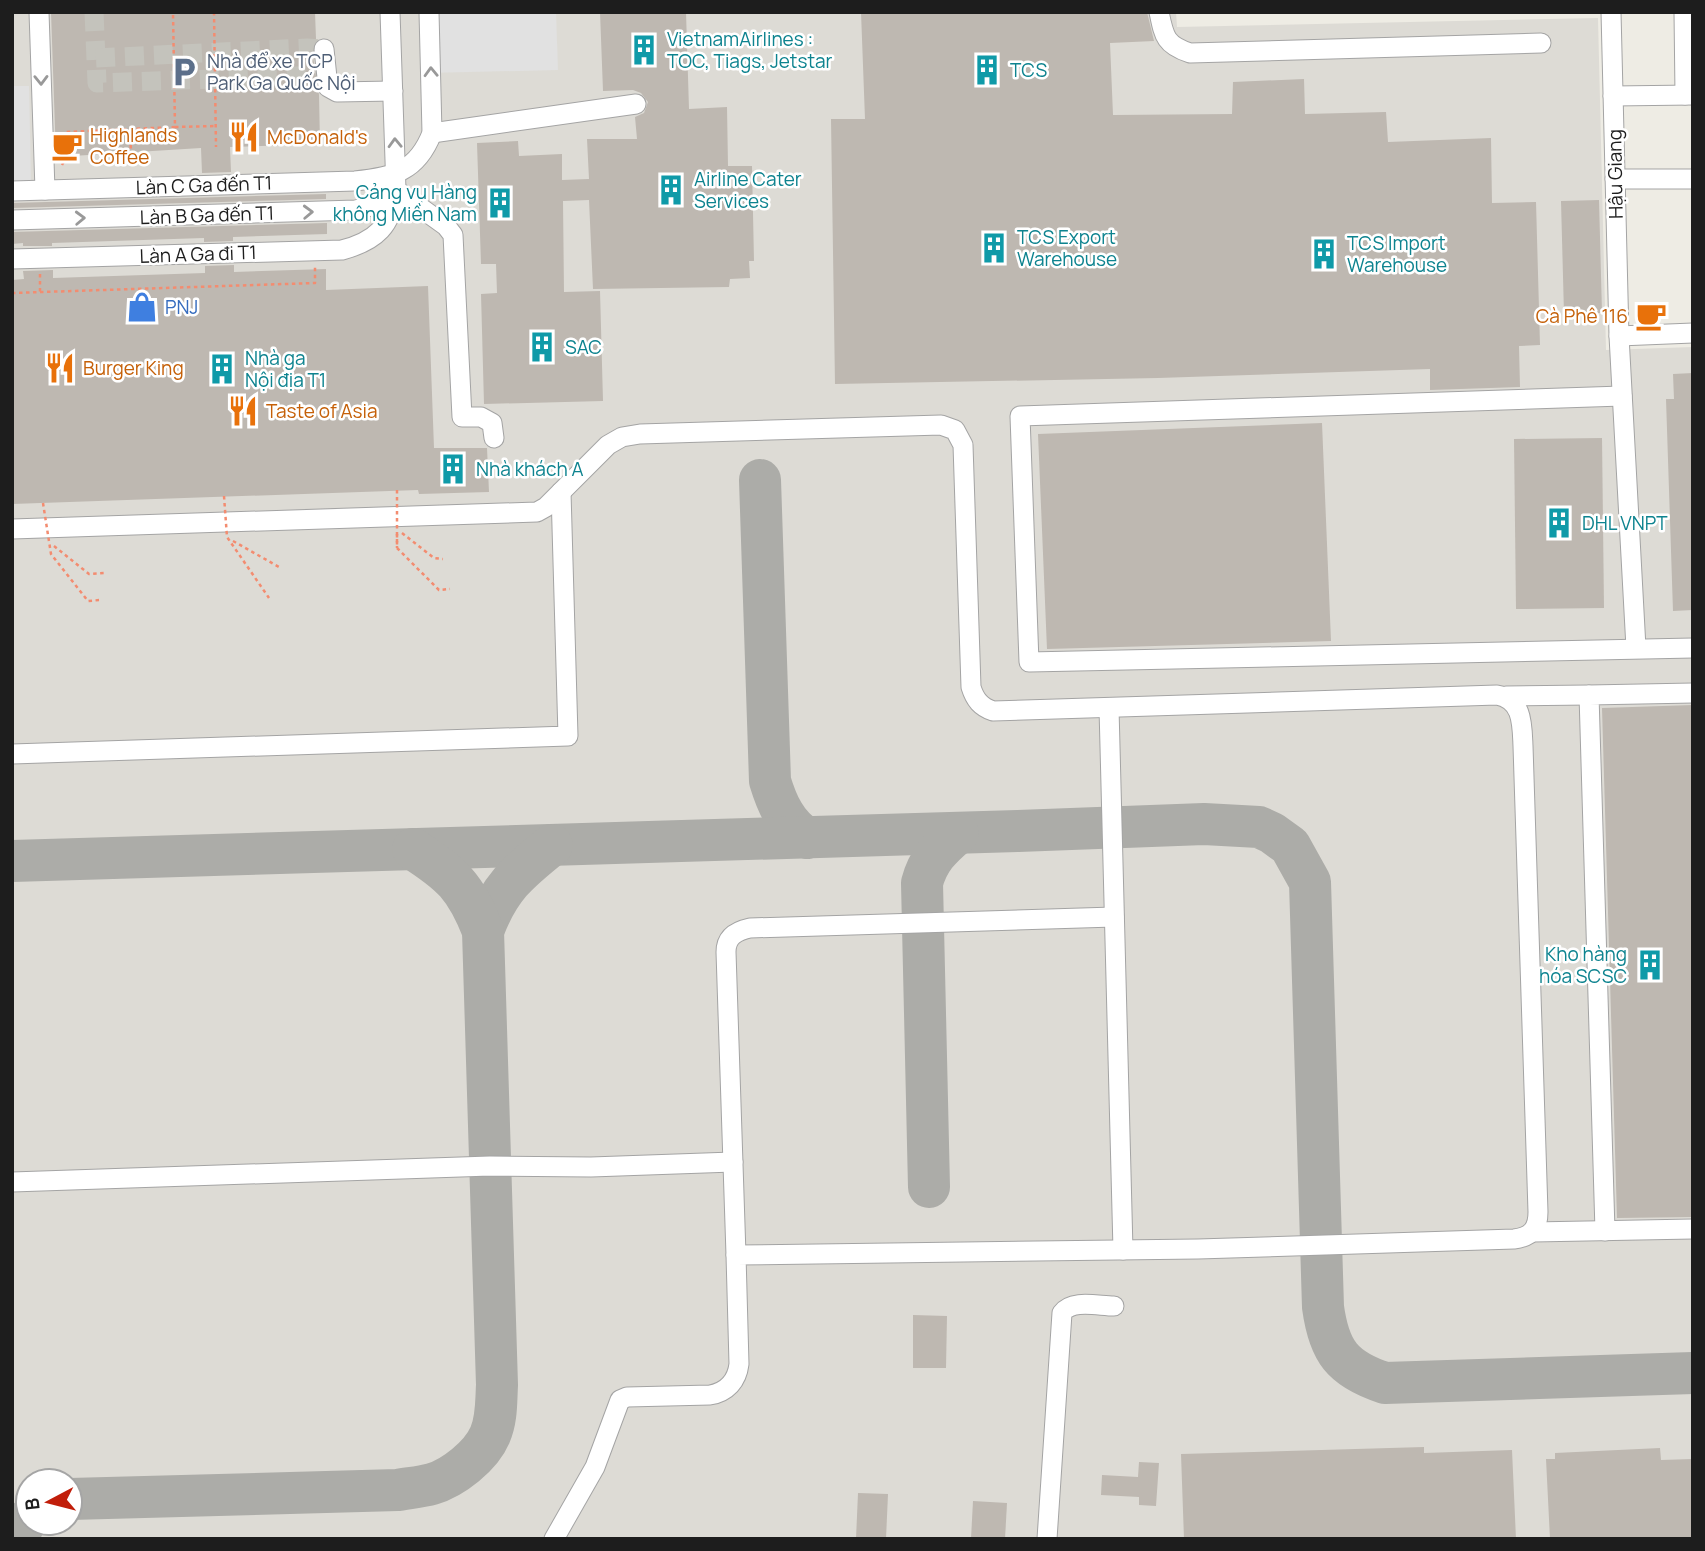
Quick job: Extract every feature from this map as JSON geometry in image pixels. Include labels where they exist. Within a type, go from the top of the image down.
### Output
[{"type":"street","points":[[39,12],[45,190]]},
{"type":"street","points":[[390,12],[396,182],[453,235],[462,417],[486,419],[492,423],[494,438]]},
{"type":"street","points":[[429,12],[432,133],[636,104]]},
{"type":"street","points":[[1159,12],[1166,40],[1176,49],[1190,53],[1541,43]]},
{"type":"street","name":"Hậu Giang","points":[[1611,12],[1619,336],[1636,648]]},
{"type":"street","points":[[1613,96],[1689,95],[1684,12]]},
{"type":"street","points":[[324,50],[328,87],[337,92],[393,91]]},
{"type":"street","name":"Làn B Ga đến T1","points":[[12,220],[356,210],[374,205],[417,159],[432,133]]},
{"type":"street","points":[[1615,179],[1693,179]]},
{"type":"street","name":"Làn C Ga đến T1","points":[[12,191],[396,182]]},
{"type":"street","name":"Làn A Ga đi T1","points":[[12,259],[342,250],[365,242],[379,231],[391,215],[396,182]]},
{"type":"street","points":[[1619,336],[1693,333]]},
{"type":"street","points":[[1622,396],[1020,416],[1029,662],[1693,648]]},
{"type":"street","points":[[12,529],[537,512],[547,507],[608,445],[631,435],[941,425],[960,436],[964,455],[971,687],[976,699],[986,709],[1109,708],[1483,695],[1693,693]]},
{"type":"street","points":[[12,754],[568,736],[561,492]]},
{"type":"street","points":[[1589,695],[1605,1231]]},
{"type":"street","points":[[1506,696],[1518,709],[1523,746],[1538,1212],[1538,1222],[1533,1232]]},
{"type":"street","points":[[1109,708],[1123,1250]]},
{"type":"street","points":[[554,1539],[595,1467],[620,1400],[627,1397],[710,1395],[723,1392],[738,1372],[726,947],[736,932],[750,928],[1114,917]]},
{"type":"street","points":[[12,1182],[477,1167],[733,1162]]},
{"type":"street","points":[[736,1255],[1123,1250],[1514,1239],[1533,1232],[1693,1229]]},
{"type":"street","points":[[1047,1539],[1062,1312],[1070,1305],[1114,1307]]},
{"type":"path","points":[[173,12],[175,127]]},
{"type":"path","points":[[214,12],[216,148]]},
{"type":"path","points":[[67,156],[66,132],[216,126]]},
{"type":"path","points":[[130,130],[131,152]]},
{"type":"path","points":[[12,293],[315,283]]},
{"type":"path","points":[[397,490],[397,548],[439,590],[450,589]]},
{"type":"path","points":[[224,496],[227,537],[269,598]]},
{"type":"path","points":[[43,503],[51,554],[89,601],[100,600]]},
{"type":"path","points":[[397,530],[434,558],[443,559]]},
{"type":"path","points":[[227,537],[279,567]]},
{"type":"path","points":[[49,542],[89,574],[104,573]]},
{"type":"shaded area","points":[[12,12],[1176,12],[1177,27],[1598,18],[1606,350],[1693,347],[1693,1539],[12,1539]]},
{"type":"shaded area","points":[[425,12],[556,12],[558,70],[427,73]]},
{"type":"shaded area","points":[[12,86],[29,86],[31,181],[12,181]]},
{"type":"building","name":"Nhà để xe TCP Park Ga Quốc Nội","points":[[51,12],[315,12],[316,39],[312,50],[319,95],[320,144],[230,147],[231,172],[202,173],[201,148],[56,157]]},
{"type":"building","points":[[600,12],[686,12],[689,109],[727,107],[728,166],[752,166],[754,261],[749,261],[750,278],[730,279],[729,287],[593,289],[589,200],[563,201],[564,292],[600,291],[603,401],[484,404],[481,294],[497,293],[496,264],[481,264],[477,143],[518,141],[519,156],[562,154],[562,180],[589,179],[587,139],[637,139],[635,117],[644,113],[648,102],[641,93],[633,90],[603,91]]},
{"type":"building","points":[[861,12],[1147,12],[1154,41],[1110,43],[1113,115],[1232,114],[1233,82],[1304,79],[1305,114],[1386,112],[1388,142],[1491,138],[1492,203],[1536,202],[1540,345],[1519,346],[1520,387],[1430,390],[1430,369],[1158,378],[835,384],[831,119],[865,119]]},
{"type":"building","points":[[326,194],[326,199],[12,208],[12,203]]},
{"type":"building","points":[[1599,200],[1602,313],[1564,314],[1561,201]]},
{"type":"building","points":[[327,223],[327,234],[233,237],[233,241],[204,242],[204,238],[52,243],[52,246],[12,244],[12,232]]},
{"type":"building","name":"Nhà ga Nội địa T1","points":[[234,265],[234,272],[326,269],[326,290],[428,286],[434,448],[487,448],[489,492],[419,494],[418,490],[12,504],[12,280],[24,279],[23,271],[53,270],[53,278],[205,273],[205,266]]},
{"type":"building","points":[[1693,373],[1693,610],[1673,611],[1666,399],[1674,399],[1673,374]]},
{"type":"building","points":[[1322,423],[1331,641],[1047,649],[1038,434]]},
{"type":"building","name":"DHL VNPT","points":[[1602,438],[1604,608],[1516,609],[1514,439]]},
{"type":"building","name":"Kho hàng hóa SCSC","points":[[1693,705],[1693,1217],[1617,1218],[1602,708]]},
{"type":"building","points":[[913,1315],[947,1316],[946,1368],[913,1368]]},
{"type":"building","points":[[1424,1447],[1424,1453],[1512,1450],[1516,1539],[1184,1539],[1181,1454]]},
{"type":"building","points":[[1660,1448],[1661,1460],[1693,1459],[1693,1539],[1550,1539],[1546,1459],[1555,1459],[1555,1453]]},
{"type":"building","points":[[1139,1462],[1159,1463],[1156,1506],[1139,1505],[1139,1497],[1101,1495],[1102,1475],[1138,1477]]},
{"type":"building","points":[[858,1493],[888,1494],[886,1539],[856,1539]]},
{"type":"building","points":[[973,1501],[1007,1503],[1005,1539],[971,1539]]},
{"type":"taxiway","points":[[760,480],[770,781],[783,813],[793,827],[807,838]]},
{"type":"taxiway","points":[[12,861],[1204,824],[1259,827],[1290,846],[1310,882],[1323,1307],[1329,1335],[1340,1356],[1358,1371],[1385,1383],[1693,1373]]},
{"type":"taxiway","points":[[929,1187],[922,883],[936,855],[958,833]]},
{"type":"taxiway","points":[[483,931],[496,903],[510,882],[552,845]]},
{"type":"taxiway","points":[[84,1499],[398,1490],[432,1484],[449,1477],[466,1465],[486,1443],[495,1417],[497,1385],[483,931],[464,892],[448,874],[413,849]]},
{"type":"tunnel","points":[[94,12],[97,83],[325,75]]},
{"type":"tunnel","points":[[96,58],[324,49]]},
{"type":"place","name":"VietnamAirlines : TOC, Tiags, Jetstar","points":[[644,50]]},
{"type":"place","name":"TCS","points":[[987,70]]},
{"type":"place","name":"Nhà để xe TCP Park Ga Quốc Nội","points":[[184,72]]},
{"type":"place","name":"McDonald's","points":[[244,137]]},
{"type":"place","name":"Highlands Coffee","points":[[67,146]]},
{"type":"place","name":"Airline Cater Services","points":[[671,190]]},
{"type":"place","name":"Cảng vụ Hàng không Miền Nam","points":[[500,203]]},
{"type":"place","name":"TCS Export Warehouse","points":[[994,248]]},
{"type":"place","name":"TCS Import Warehouse","points":[[1324,254]]},
{"type":"place","name":"PNJ","points":[[142,307]]},
{"type":"place","name":"Cà Phê 116","points":[[1651,316]]},
{"type":"place","name":"SAC","points":[[542,347]]},
{"type":"place","name":"Burger King","points":[[60,368]]},
{"type":"place","name":"Nhà ga Nội địa T1","points":[[222,369]]},
{"type":"place","name":"Taste of Asia","points":[[243,411]]},
{"type":"place","name":"Nhà khách A","points":[[453,469]]},
{"type":"place","name":"DHL VNPT","points":[[1559,523]]},
{"type":"place","name":"Kho hàng hóa SCSC","points":[[1650,965]]}]
